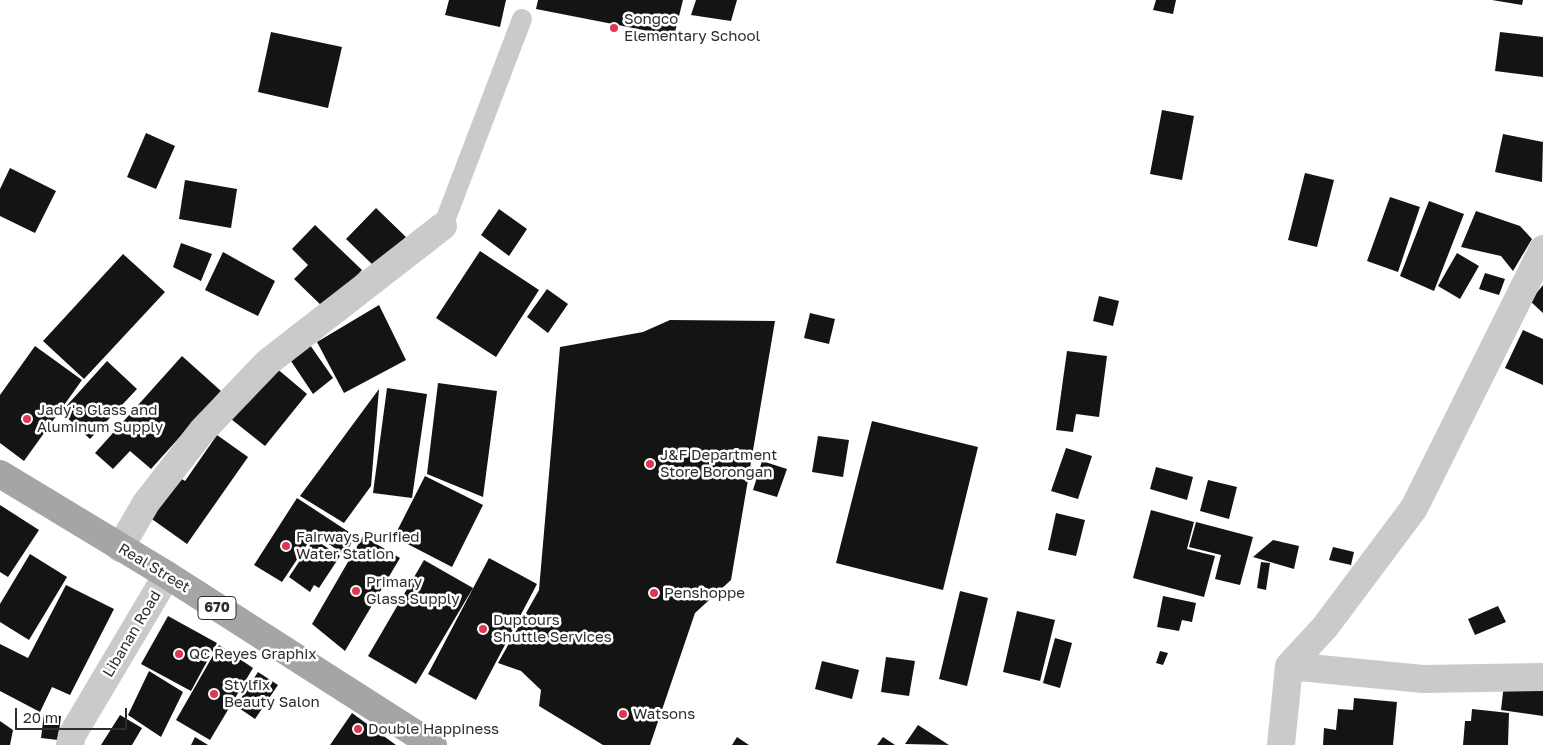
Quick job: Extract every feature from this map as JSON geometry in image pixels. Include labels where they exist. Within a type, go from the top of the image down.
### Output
[{"type":"main road","name":"Real Street","points":[[0,474],[166,575],[433,745]]},
{"type":"street","points":[[120,548],[146,503],[202,431],[268,362],[443,226]]},
{"type":"street","points":[[1281,745],[1289,666],[1325,626],[1414,508],[1543,249]]},
{"type":"street","name":"Libanan Road","points":[[70,745],[72,735],[166,575]]},
{"type":"street","points":[[1289,666],[1423,679],[1543,677]]},
{"type":"lane","points":[[443,226],[522,19]]},
{"type":"building","points":[[449,0],[506,0],[500,27],[445,15]]},
{"type":"building","points":[[538,0],[683,0],[674,36],[536,9]]},
{"type":"building","points":[[696,0],[737,0],[731,21],[691,15]]},
{"type":"building","points":[[1156,0],[1176,0],[1173,14],[1153,10]]},
{"type":"building","points":[[1492,0],[1523,0],[1522,5]]},
{"type":"building","points":[[271,32],[342,47],[328,108],[258,92]]},
{"type":"building","points":[[1500,32],[1543,37],[1543,77],[1495,71]]},
{"type":"building","points":[[1162,110],[1194,116],[1182,180],[1150,174]]},
{"type":"building","points":[[146,133],[175,146],[156,189],[127,177]]},
{"type":"building","points":[[1503,134],[1543,142],[1542,182],[1495,172]]},
{"type":"building","points":[[10,168],[56,191],[35,233],[0,216],[0,189]]},
{"type":"building","points":[[1305,173],[1334,180],[1317,247],[1288,240]]},
{"type":"building","points":[[185,180],[237,189],[231,228],[179,219]]},
{"type":"building","points":[[1390,197],[1420,207],[1398,272],[1367,261]]},
{"type":"building","points":[[1429,201],[1464,214],[1434,291],[1400,276]]},
{"type":"building","points":[[376,208],[406,237],[376,268],[346,239]]},
{"type":"building","points":[[499,209],[527,229],[509,256],[481,235]]},
{"type":"building","points":[[1476,211],[1520,226],[1532,239],[1513,271],[1501,256],[1461,247]]},
{"type":"building","points":[[315,225],[362,270],[325,309],[294,279],[308,265],[292,249]]},
{"type":"building","points":[[181,243],[212,254],[201,281],[173,267]]},
{"type":"building","points":[[480,251],[539,290],[496,357],[436,318]]},
{"type":"building","points":[[223,252],[275,281],[258,316],[205,290]]},
{"type":"building","points":[[1457,253],[1479,266],[1460,299],[1438,286]]},
{"type":"building","points":[[123,254],[165,292],[84,379],[43,341]]},
{"type":"building","points":[[1485,273],[1505,279],[1499,295],[1479,289]]},
{"type":"building","points":[[1543,285],[1543,313],[1530,301]]},
{"type":"building","points":[[547,289],[568,304],[548,333],[527,317]]},
{"type":"building","points":[[1099,296],[1119,301],[1113,326],[1093,321]]},
{"type":"building","points":[[379,305],[406,360],[344,393],[317,342]]},
{"type":"building","points":[[810,313],[835,319],[829,344],[804,338]]},
{"type":"building","name":"J&F Department Store Borongan","points":[[670,320],[775,321],[731,580],[695,613],[650,745],[603,745],[539,706],[541,690],[521,671],[498,663],[539,590],[560,347],[643,332]]},
{"type":"building","points":[[1523,330],[1543,339],[1543,385],[1505,368]]},
{"type":"building","points":[[310,345],[333,378],[313,394],[291,361]]},
{"type":"building","name":"Jady's Glass and Aluminum Supply","points":[[35,346],[82,380],[24,461],[0,443],[0,395]]},
{"type":"building","points":[[1067,351],[1107,356],[1099,417],[1076,414],[1073,432],[1056,430]]},
{"type":"building","points":[[182,356],[221,391],[151,469],[130,451],[113,469],[95,453]]},
{"type":"building","points":[[107,361],[137,389],[90,439],[61,412]]},
{"type":"building","points":[[275,367],[307,394],[265,446],[231,419]]},
{"type":"building","points":[[438,383],[497,391],[483,497],[427,474]]},
{"type":"building","points":[[387,388],[427,394],[412,498],[373,493]]},
{"type":"building","points":[[379,389],[371,486],[344,523],[300,496]]},
{"type":"building","points":[[872,421],[978,447],[943,590],[836,563]]},
{"type":"building","points":[[217,435],[248,457],[187,544],[149,517],[177,476],[185,481]]},
{"type":"building","points":[[818,436],[849,440],[843,477],[812,472]]},
{"type":"building","points":[[1066,448],[1092,456],[1078,499],[1051,491]]},
{"type":"building","points":[[762,461],[787,469],[777,497],[753,490]]},
{"type":"building","points":[[1156,467],[1193,477],[1187,500],[1150,489]]},
{"type":"building","points":[[425,476],[483,505],[452,567],[394,537]]},
{"type":"building","points":[[1208,480],[1237,487],[1229,519],[1200,511]]},
{"type":"building","name":"Fairways Purified Water Station","points":[[297,498],[355,536],[345,555],[314,534],[282,582],[254,565]]},
{"type":"building","points":[[0,505],[39,530],[8,577],[0,572]]},
{"type":"building","points":[[1151,510],[1194,522],[1187,549],[1215,556],[1204,597],[1133,578]]},
{"type":"building","points":[[1056,513],[1085,520],[1076,556],[1048,550]]},
{"type":"building","points":[[1196,522],[1253,537],[1240,585],[1215,579],[1221,555],[1189,547]]},
{"type":"building","name":"Primary Glass Supply","points":[[363,536],[400,558],[345,651],[312,624]]},
{"type":"building","points":[[314,539],[340,556],[319,588],[314,585],[310,592],[289,577]]},
{"type":"building","points":[[1273,540],[1299,546],[1294,569],[1253,557]]},
{"type":"building","points":[[1333,547],[1354,552],[1351,565],[1329,560]]},
{"type":"building","points":[[30,554],[67,577],[29,640],[0,622],[0,604]]},
{"type":"building","name":"Duptours Shuttle Services","points":[[489,558],[537,584],[476,700],[428,674]]},
{"type":"building","points":[[424,560],[473,588],[416,684],[368,656]]},
{"type":"building","points":[[1261,562],[1270,563],[1266,590],[1257,588]]},
{"type":"building","points":[[66,585],[114,609],[70,695],[52,687],[40,712],[0,691],[0,644],[28,658]]},
{"type":"building","points":[[960,591],[988,598],[967,686],[939,679]]},
{"type":"building","points":[[1163,596],[1196,603],[1192,622],[1182,620],[1179,631],[1157,627]]},
{"type":"building","points":[[1498,606],[1506,622],[1475,635],[1468,619]]},
{"type":"building","points":[[1017,611],[1055,620],[1040,681],[1003,672]]},
{"type":"building","name":"QC Reyes Graphix","points":[[168,616],[217,643],[191,691],[141,664]]},
{"type":"building","points":[[1055,638],[1072,643],[1060,688],[1043,683]]},
{"type":"building","name":"Stylfix Beauty Salon","points":[[219,645],[253,668],[210,740],[176,720]]},
{"type":"building","points":[[1160,651],[1168,653],[1163,665],[1156,663]]},
{"type":"building","points":[[886,657],[915,661],[909,696],[881,692]]},
{"type":"building","points":[[822,661],[859,670],[852,699],[815,689]]},
{"type":"building","points":[[149,671],[183,692],[161,737],[128,715]]},
{"type":"building","points":[[258,672],[278,685],[255,719],[236,706]]},
{"type":"building","points":[[1504,684],[1543,689],[1543,716],[1501,710]]},
{"type":"building","points":[[1354,698],[1397,702],[1393,745],[1323,745],[1324,728],[1336,730],[1338,709],[1353,710]]},
{"type":"building","points":[[1472,709],[1509,713],[1508,745],[1463,745],[1465,721],[1471,721]]},
{"type":"building","name":"Double Happiness","points":[[352,713],[396,745],[330,745]]},
{"type":"building","points":[[44,714],[61,716],[58,740],[41,738]]},
{"type":"building","points":[[120,715],[142,728],[132,745],[101,745]]},
{"type":"building","points":[[0,721],[13,730],[10,745],[0,745]]},
{"type":"building","points":[[918,725],[949,745],[905,744]]},
{"type":"building","points":[[195,737],[208,745],[191,745]]},
{"type":"building","points":[[737,737],[749,745],[732,745]]},
{"type":"building","points":[[883,737],[895,745],[877,745]]},
{"type":"place","name":"Songco Elementary School","points":[[614,28]]},
{"type":"place","name":"Jady's Glass and Aluminum Supply","points":[[27,419]]},
{"type":"place","name":"J&F Department Store Borongan","points":[[650,464]]},
{"type":"place","name":"Fairways Purified Water Station","points":[[286,546]]},
{"type":"place","name":"Primary Glass Supply","points":[[356,591]]},
{"type":"place","name":"Penshoppe","points":[[654,593]]},
{"type":"place","name":"Duptours Shuttle Services","points":[[483,629]]},
{"type":"place","name":"QC Reyes Graphix","points":[[179,654]]},
{"type":"place","name":"Stylfix Beauty Salon","points":[[214,694]]},
{"type":"place","name":"Watsons","points":[[623,714]]},
{"type":"place","name":"Double Happiness","points":[[358,729]]}]
